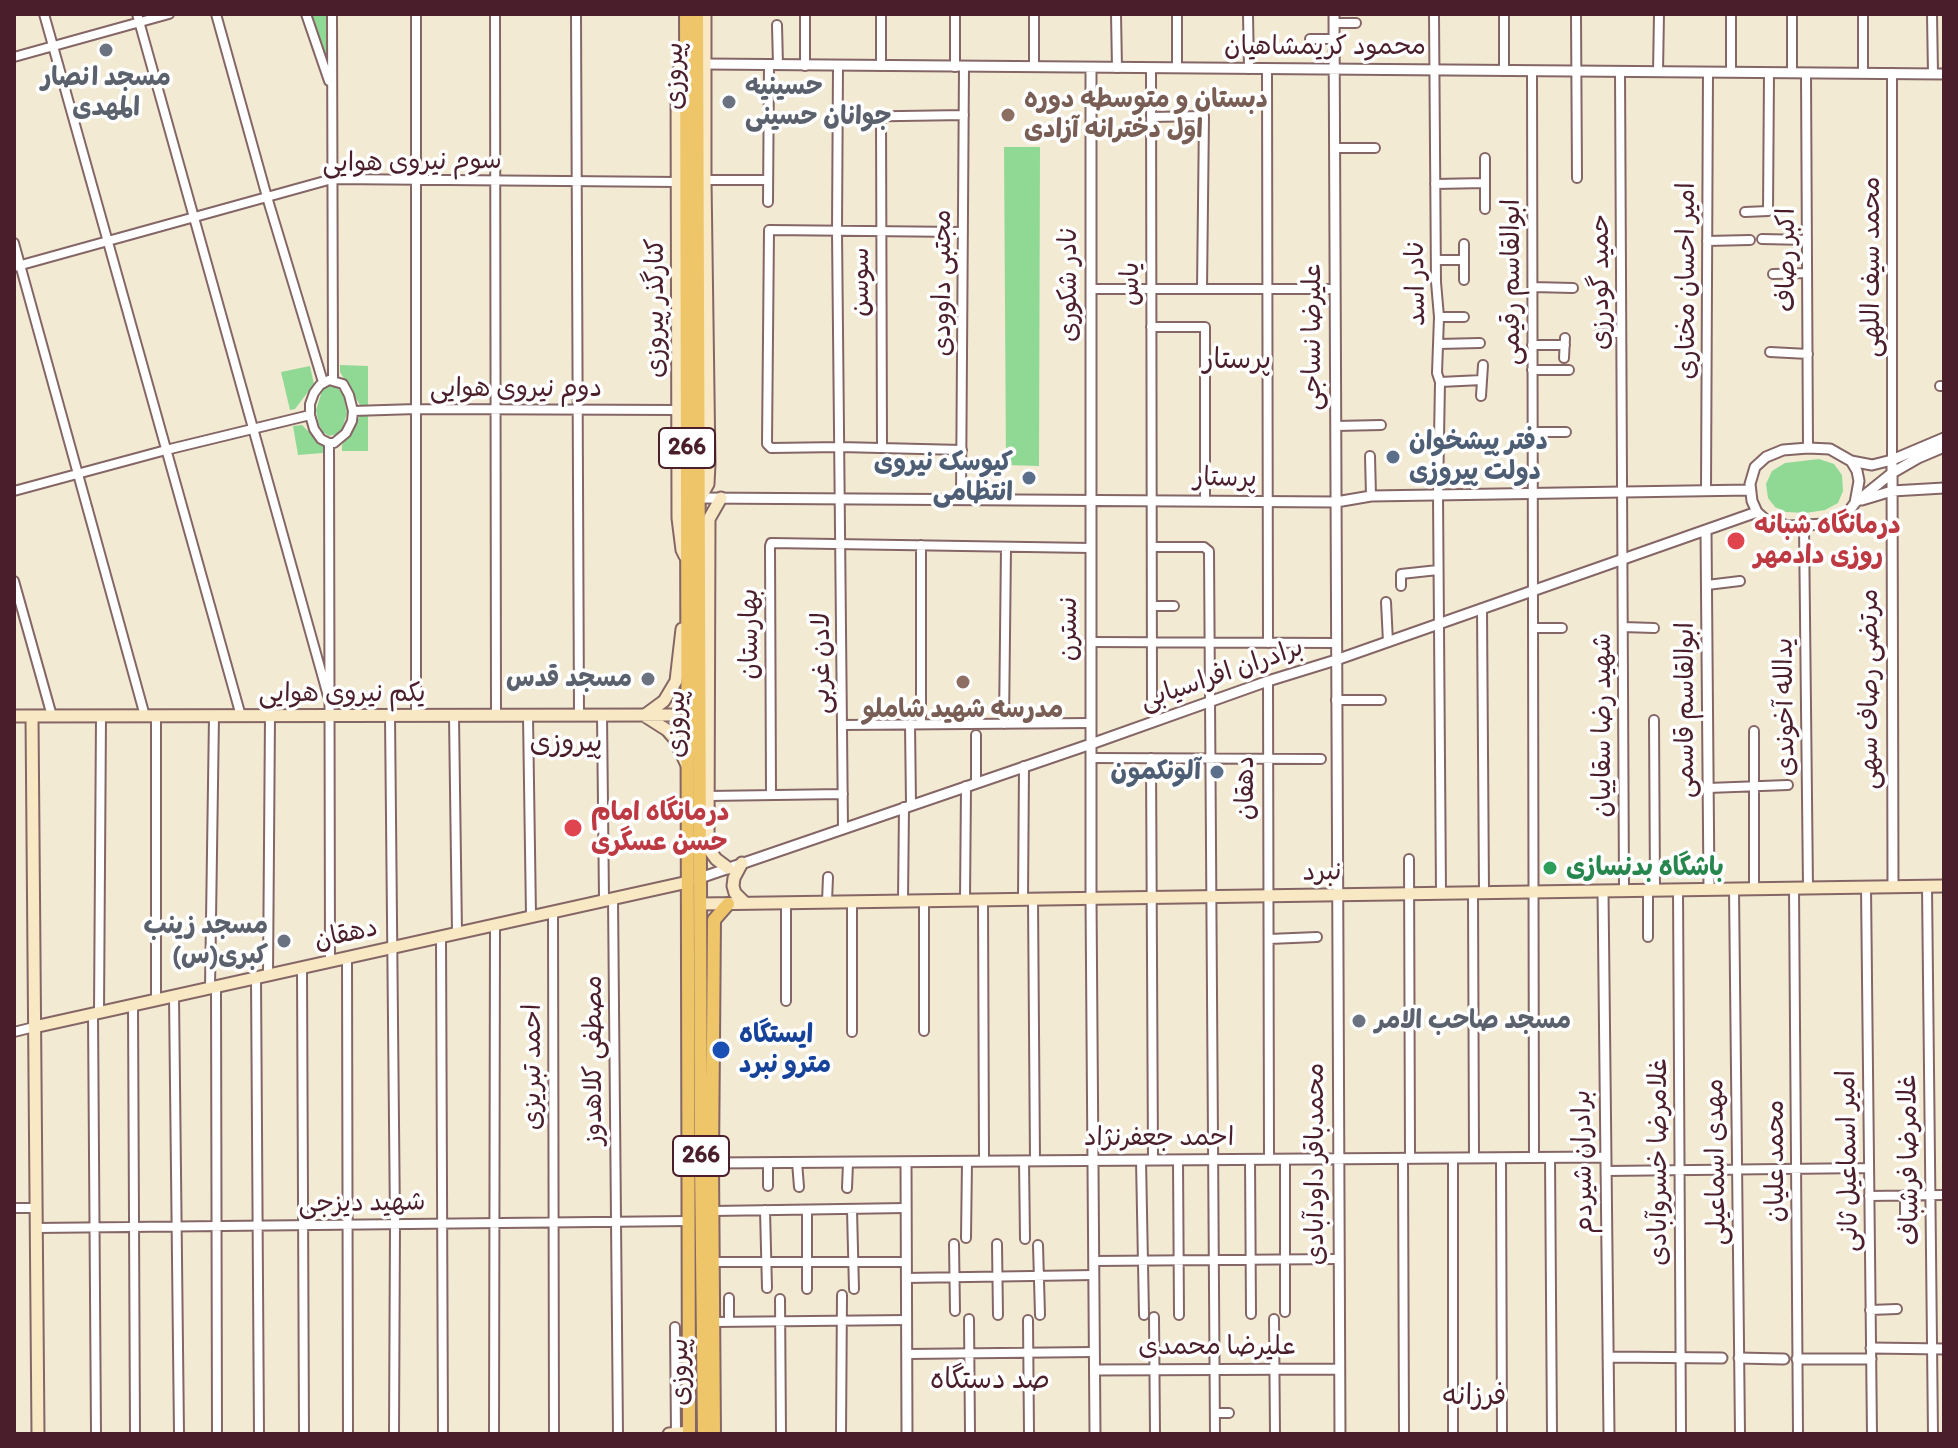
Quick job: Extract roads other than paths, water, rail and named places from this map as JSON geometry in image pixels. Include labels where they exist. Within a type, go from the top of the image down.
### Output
[{"type":"main road","name":"پیروزی","points":[[684,14],[687,56],[687,358],[705,716],[694,880],[688,1221],[689,1363],[685,1433]]},
{"type":"main road","name":"پیروزی","points":[[697,14],[701,184],[693,498],[687,560],[687,765],[694,880],[700,904],[700,1033],[706,1163],[703,1361],[707,1433]]},
{"type":"main road","points":[[701,184],[705,14]]},
{"type":"main road","name":"کنارگذر پیروزی","points":[[687,56],[677,74],[678,518],[682,550],[687,560]]},
{"type":"main road","points":[[678,324],[687,358]]},
{"type":"main road","points":[[721,498],[709,519],[705,716],[708,848],[728,868]]},
{"type":"main road","points":[[687,595],[676,681],[664,701],[645,715],[674,738],[687,765]]},
{"type":"main road","name":"یکم نیروی هوایی","points":[[14,716],[671,715]]},
{"type":"main road","points":[[32,716],[38,1434]]},
{"type":"main road","points":[[742,863],[733,886],[735,893],[745,903]]},
{"type":"main road","name":"دهقان","points":[[34,1027],[694,880]]},
{"type":"main road","name":"نبرد","points":[[700,904],[1944,886]]},
{"type":"main road","points":[[669,1434],[707,1433],[714,1322],[713,1211],[706,1163],[713,1080],[714,920],[728,904]]},
{"type":"main road","points":[[700,1033],[713,1015]]},
{"type":"main road","points":[[701,1064],[713,1080]]},
{"type":"main road","points":[[689,1363],[703,1361]]},
{"type":"street","points":[[44,14],[241,716]]},
{"type":"street","points":[[14,57],[138,18],[169,14]]},
{"type":"street","points":[[216,14],[323,382]]},
{"type":"street","points":[[306,14],[332,90]]},
{"type":"street","points":[[332,14],[333,380]]},
{"type":"street","points":[[416,14],[416,716]]},
{"type":"street","points":[[495,14],[496,716]]},
{"type":"street","points":[[576,14],[579,716]]},
{"type":"street","points":[[805,14],[805,66]]},
{"type":"street","points":[[881,14],[881,66]]},
{"type":"street","name":"مجتبی داوودی","points":[[955,14],[964,115],[961,499]]},
{"type":"street","points":[[1034,14],[1034,67]]},
{"type":"street","points":[[1116,14],[1117,68]]},
{"type":"street","points":[[1177,14],[1177,68]]},
{"type":"street","points":[[1248,14],[1249,69]]},
{"type":"street","name":"نادر اسد","points":[[1434,14],[1439,317],[1437,373],[1440,382],[1441,893]]},
{"type":"street","points":[[1504,14],[1504,71]]},
{"type":"street","points":[[1576,14],[1577,178]]},
{"type":"street","points":[[1658,72],[1659,14]]},
{"type":"street","points":[[1731,14],[1731,72]]},
{"type":"street","points":[[1792,14],[1792,73]]},
{"type":"street","points":[[1863,14],[1863,73]]},
{"type":"street","points":[[1932,14],[1938,74]]},
{"type":"street","points":[[138,18],[328,696]]},
{"type":"street","points":[[1334,18],[1356,23]]},
{"type":"street","name":"علیرضا نساجی","points":[[1334,18],[1336,700]]},
{"type":"street","points":[[768,202],[777,25]]},
{"type":"street","points":[[1310,39],[1335,39]]},
{"type":"street","name":"محمود کریمشاهیان","points":[[705,64],[1938,74]]},
{"type":"street","name":"لادن غربی","points":[[838,66],[843,827]]},
{"type":"street","name":"نادر شکوری","points":[[1091,68],[1091,500]]},
{"type":"street","name":"یاس","points":[[1151,68],[1152,703]]},
{"type":"street","points":[[1267,69],[1268,643]]},
{"type":"street","name":"ابوالقاسم رقیمی","points":[[1532,71],[1534,1157]]},
{"type":"street","name":"حمید گودرزی","points":[[1620,71],[1622,561]]},
{"type":"street","name":"امیر احسان مختاری","points":[[1706,491],[1708,72]]},
{"type":"street","points":[[1745,212],[1768,211],[1769,73]]},
{"type":"street","name":"اکبر رصاف","points":[[1806,73],[1808,448]]},
{"type":"street","name":"محمد سیف اللهی","points":[[1892,73],[1892,460]]},
{"type":"street","points":[[838,117],[964,115]]},
{"type":"street","name":"سوسن","points":[[881,116],[882,448]]},
{"type":"street","points":[[1151,117],[1204,116],[1202,289]]},
{"type":"street","points":[[1335,148],[1375,148]]},
{"type":"street","points":[[1485,158],[1485,209]]},
{"type":"street","name":"سوم نیروی هوایی","points":[[17,266],[332,179],[678,182]]},
{"type":"street","points":[[701,184],[768,180]]},
{"type":"street","points":[[1435,184],[1485,183]]},
{"type":"street","points":[[962,450],[768,447],[767,429],[769,230],[963,232]]},
{"type":"street","points":[[1762,239],[1807,240]]},
{"type":"street","points":[[1707,241],[1750,240]]},
{"type":"street","points":[[14,243],[17,266],[150,716],[156,1000]]},
{"type":"street","points":[[1464,244],[1464,280]]},
{"type":"street","points":[[1436,260],[1464,260]]},
{"type":"street","points":[[1773,274],[1807,273]]},
{"type":"street","points":[[1533,287],[1573,288]]},
{"type":"street","points":[[1091,289],[1335,289]]},
{"type":"street","points":[[1439,317],[1464,317]]},
{"type":"street","points":[[1151,327],[1205,327],[1205,500]]},
{"type":"street","points":[[1600,333],[1621,333]]},
{"type":"street","points":[[1532,345],[1565,342],[1564,358]]},
{"type":"street","points":[[1438,344],[1480,343]]},
{"type":"street","points":[[1770,352],[1808,354]]},
{"type":"street","points":[[1481,396],[1483,365]]},
{"type":"street","points":[[1532,370],[1569,370]]},
{"type":"street","points":[[333,380],[345,387],[353,411],[346,433],[338,441],[329,443],[316,433],[310,415],[313,396],[323,382],[333,380]]},
{"type":"street","points":[[1440,382],[1482,380]]},
{"type":"street","name":"دوم نیروی هوایی","points":[[353,411],[679,410]]},
{"type":"street","points":[[14,491],[310,415]]},
{"type":"street","points":[[1336,426],[1381,425]]},
{"type":"street","points":[[1533,432],[1566,432]]},
{"type":"street","points":[[1944,438],[1872,465],[1851,461],[1830,449],[1783,450],[1766,457],[1755,467],[1751,476],[1752,501],[1757,512],[1777,524],[1824,524],[1841,517],[1892,473],[1944,447]]},
{"type":"street","points":[[329,443],[330,961]]},
{"type":"street","points":[[1370,456],[1371,496]]},
{"type":"street","name":"مرتضی رصاف سهی","points":[[1892,460],[1893,886]]},
{"type":"street","points":[[1851,461],[1859,481],[1855,503]]},
{"type":"street","points":[[1855,503],[1892,491],[1944,488]]},
{"type":"street","name":"پرستار","points":[[693,498],[1336,502],[1371,496],[1750,490]]},
{"type":"street","name":"نسترن","points":[[1091,500],[1095,1434]]},
{"type":"street","name":"برادران افراسیابی","points":[[694,880],[1757,512]]},
{"type":"street","name":"یدالله آخوندی","points":[[1804,526],[1808,888]]},
{"type":"street","name":"ابوالقاسم قاسمی","points":[[1706,530],[1709,889]]},
{"type":"street","name":"بهارستان","points":[[771,795],[770,546],[774,542],[841,544]]},
{"type":"street","points":[[841,544],[1091,548]]},
{"type":"street","points":[[921,545],[921,724]]},
{"type":"street","points":[[1004,724],[1006,547]]},
{"type":"street","points":[[1152,547],[1208,548],[1209,551],[1215,1434]]},
{"type":"street","name":"شهید رضا سقاییان","points":[[1622,561],[1624,890]]},
{"type":"street","points":[[1401,586],[1401,574],[1438,570]]},
{"type":"street","points":[[14,581],[52,716]]},
{"type":"street","points":[[1707,585],[1740,581]]},
{"type":"street","points":[[1386,602],[1388,642]]},
{"type":"street","points":[[1153,606],[1174,606]]},
{"type":"street","points":[[1474,1158],[1482,609]]},
{"type":"street","points":[[1623,627],[1654,628]]},
{"type":"street","points":[[1533,628],[1562,628]]},
{"type":"street","points":[[1091,642],[1336,643]]},
{"type":"street","name":"دهقان","points":[[1268,681],[1269,1159]]},
{"type":"street","points":[[1336,700],[1381,700]]},
{"type":"street","name":"محمدباقر داودآبادی","points":[[1336,700],[1340,1434]]},
{"type":"street","name":"مصطفی کلاهدوز","points":[[602,715],[609,899],[618,1434]]},
{"type":"street","points":[[96,1434],[96,1013],[101,716]]},
{"type":"street","points":[[214,716],[217,1434]]},
{"type":"street","points":[[259,1434],[258,1225],[270,716]]},
{"type":"street","points":[[390,716],[394,1434]]},
{"type":"street","points":[[454,716],[457,933]]},
{"type":"street","points":[[528,716],[531,916]]},
{"type":"street","points":[[1648,937],[1654,720]]},
{"type":"street","points":[[842,725],[1091,723]]},
{"type":"street","points":[[903,901],[910,724]]},
{"type":"street","points":[[1754,731],[1754,888]]},
{"type":"street","points":[[976,735],[976,782]]},
{"type":"street","points":[[1091,758],[1321,759]]},
{"type":"street","points":[[1151,758],[1153,1160]]},
{"type":"street","points":[[1024,766],[1029,1161],[1025,1239]]},
{"type":"street","points":[[1708,788],[1788,785]]},
{"type":"street","points":[[965,900],[966,786]]},
{"type":"street","points":[[708,796],[843,794]]},
{"type":"street","points":[[1404,1434],[1409,859]]},
{"type":"street","points":[[827,902],[828,877]]},
{"type":"street","name":"غلامرضا فرشباف","points":[[1927,886],[1933,1434]]},
{"type":"street","name":"امیر اسماعیل ثانی","points":[[1866,887],[1872,1434]]},
{"type":"street","name":"محمد علیان","points":[[1794,888],[1798,1434]]},
{"type":"street","name":"غلامرضا خسروآبادی","points":[[1678,889],[1681,1434]]},
{"type":"street","name":"مهدی اسماعیلی","points":[[1734,889],[1740,1434]]},
{"type":"street","name":"برادران شیردم","points":[[1603,891],[1609,1434]]},
{"type":"street","points":[[983,899],[984,1161]]},
{"type":"street","points":[[924,900],[924,1031]]},
{"type":"street","points":[[852,901],[852,1032]]},
{"type":"street","points":[[786,902],[786,1001]]},
{"type":"street","name":"احمد تبریزی","points":[[553,912],[554,1434]]},
{"type":"street","points":[[494,1434],[495,925]]},
{"type":"street","points":[[441,936],[443,1434]]},
{"type":"street","points":[[1269,939],[1317,937]]},
{"type":"street","points":[[347,958],[348,1434]]},
{"type":"street","points":[[302,968],[304,1434]]},
{"type":"street","points":[[174,996],[179,1434]]},
{"type":"street","points":[[133,1005],[135,1434]]},
{"type":"street","name":"دهقان","points":[[14,1032],[34,1027]]},
{"type":"street","points":[[1550,1157],[1552,1434]]},
{"type":"street","name":"احمد جعفرنژاد","points":[[706,1163],[1606,1157]]},
{"type":"street","points":[[1453,1158],[1453,1434]]},
{"type":"street","points":[[1501,1158],[1502,1434]]},
{"type":"street","points":[[1250,1159],[1251,1314]]},
{"type":"street","points":[[1285,1159],[1285,1312]]},
{"type":"street","points":[[1141,1160],[1144,1315]]},
{"type":"street","points":[[1178,1160],[1179,1315]]},
{"type":"street","points":[[966,1238],[967,1161]]},
{"type":"street","points":[[797,1162],[799,1187]]},
{"type":"street","points":[[906,1162],[907,1434]]},
{"type":"street","points":[[768,1163],[768,1186]]},
{"type":"street","points":[[847,1188],[848,1163]]},
{"type":"street","points":[[1606,1171],[1869,1168]]},
{"type":"street","points":[[1905,1195],[1905,1224]]},
{"type":"street","points":[[1869,1196],[1944,1195]]},
{"type":"street","points":[[14,1208],[36,1208]]},
{"type":"street","points":[[713,1211],[906,1208]]},
{"type":"street","points":[[765,1210],[767,1288]]},
{"type":"street","points":[[807,1210],[807,1289]]},
{"type":"street","points":[[852,1210],[854,1289]]},
{"type":"street","name":"شهید دیزجی","points":[[36,1228],[688,1221]]},
{"type":"street","points":[[954,1244],[955,1311]]},
{"type":"street","points":[[997,1244],[998,1315]]},
{"type":"street","points":[[1038,1245],[1040,1315]]},
{"type":"street","points":[[1094,1261],[1339,1259]]},
{"type":"street","points":[[713,1262],[906,1262]]},
{"type":"street","points":[[906,1278],[1094,1275]]},
{"type":"street","points":[[841,1434],[842,1295]]},
{"type":"street","points":[[729,1298],[729,1322]]},
{"type":"street","points":[[780,1299],[781,1434]]},
{"type":"street","points":[[1870,1310],[1897,1309]]},
{"type":"street","points":[[1154,1317],[1155,1434]]},
{"type":"street","points":[[969,1319],[970,1434]]},
{"type":"street","points":[[1274,1319],[1275,1434]]},
{"type":"street","points":[[714,1322],[907,1320]]},
{"type":"street","points":[[1028,1320],[1029,1434]]},
{"type":"street","points":[[675,1327],[685,1433]]},
{"type":"street","points":[[1797,1359],[1944,1349]]},
{"type":"street","points":[[907,1354],[1094,1352]]},
{"type":"street","points":[[1608,1357],[1722,1358]]},
{"type":"street","points":[[1739,1358],[1784,1359]]},
{"type":"street","name":"علیرضا محمدی","points":[[1095,1370],[1339,1369]]},
{"type":"street","points":[[1215,1413],[1229,1413]]},
{"type":"place","name":"مسجد انصار المهدی","points":[[106,50]]},
{"type":"place","name":"حسینیه جوانان حسینی","points":[[729,102]]},
{"type":"place","name":"دبستان و متوسطه دوره اول دخترانه آزادی","points":[[1008,115]]},
{"type":"place","name":"دفتر پیشخوان دولت پیروزی","points":[[1393,457]]},
{"type":"place","name":"کیوسک نیروی انتظامی","points":[[1029,478]]},
{"type":"place","name":"درمانگاه شبانه روزی دادمهر","points":[[1736,541]]},
{"type":"place","name":"مسجد قدس","points":[[648,679]]},
{"type":"place","name":"مدرسه شهید شاملو","points":[[963,682]]},
{"type":"place","name":"آلونکمون","points":[[1217,772]]},
{"type":"place","name":"درمانگاه امام حسن عسگری","points":[[573,828]]},
{"type":"place","name":"باشگاه بدنسازی","points":[[1550,868]]},
{"type":"place","name":"مسجد زینب کبری(س)","points":[[284,941]]},
{"type":"place","name":"مسجد صاحب الامر","points":[[1359,1021]]},
{"type":"place","name":"ایستگاه مترو نبرد","points":[[721,1050]]},
{"type":"district","name":"پرستار","points":[[1237,361]]},
{"type":"district","name":"پیروزی","points":[[566,744]]},
{"type":"district","name":"صد دستگاه","points":[[990,1381]]},
{"type":"district","name":"فرزانه","points":[[1474,1397]]}]
